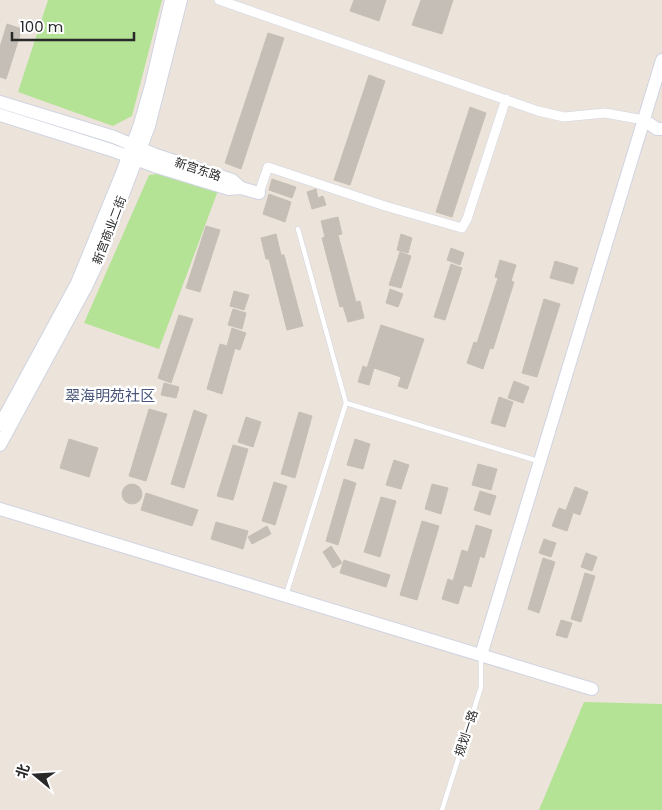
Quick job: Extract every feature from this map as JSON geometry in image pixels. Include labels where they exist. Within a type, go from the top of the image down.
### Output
[{"type":"street","name":"新宫商业二街","points":[[0,445],[89,281],[134,152],[171,0]]},
{"type":"street","name":"新宫商业二街","points":[[0,425],[77,282],[134,152],[150,126],[180,0]]},
{"type":"street","points":[[220,0],[538,111],[564,116],[604,113],[644,120],[662,119]]},
{"type":"street","points":[[482,655],[662,60]]},
{"type":"street","points":[[259,193],[268,167],[386,206],[462,228],[467,219],[506,99]]},
{"type":"street","name":"新宫东路","points":[[0,102],[114,137],[154,166],[229,189],[240,188],[259,193]]},
{"type":"street","name":"新宫东路","points":[[0,115],[111,150],[134,152]]},
{"type":"street","points":[[644,120],[662,130]]},
{"type":"street","points":[[0,509],[592,689]]},
{"type":"lane","points":[[286,596],[346,403],[298,229]]},
{"type":"lane","points":[[346,403],[540,462]]},
{"type":"lane","name":"规划一路","points":[[442,810],[481,687],[482,655]]},
{"type":"green space","points":[[48,0],[162,0],[132,116],[113,126],[18,92]]},
{"type":"green space","points":[[157,174],[219,188],[159,349],[84,323],[149,175]]},
{"type":"green space","points":[[584,702],[662,704],[662,810],[539,810]]},
{"type":"building","points":[[354,0],[386,0],[379,21],[350,11]]},
{"type":"building","points":[[421,0],[453,0],[442,34],[412,25]]},
{"type":"building","points":[[7,24],[22,29],[6,79],[0,77],[0,47]]},
{"type":"building","points":[[268,33],[284,38],[241,169],[225,163]]},
{"type":"building","points":[[369,75],[385,81],[350,185],[334,180]]},
{"type":"building","points":[[470,107],[486,113],[452,217],[436,212]]},
{"type":"building","points":[[272,179],[296,187],[292,198],[269,190]]},
{"type":"building","points":[[316,189],[318,198],[323,196],[326,205],[312,209],[307,192]]},
{"type":"building","points":[[269,194],[291,202],[285,222],[263,214]]},
{"type":"building","points":[[338,217],[342,234],[338,235],[356,302],[360,301],[364,318],[348,322],[343,306],[340,307],[322,238],[325,237],[321,221]]},
{"type":"building","points":[[206,226],[220,230],[200,292],[186,288]]},
{"type":"building","points":[[276,234],[281,255],[284,255],[303,326],[287,330],[269,259],[266,259],[261,238]]},
{"type":"building","points":[[401,234],[412,238],[408,253],[397,250]]},
{"type":"building","points":[[451,248],[464,253],[460,265],[447,260]]},
{"type":"building","points":[[400,252],[411,256],[401,288],[389,285]]},
{"type":"building","points":[[500,260],[516,265],[511,281],[514,282],[493,349],[490,348],[483,369],[467,363],[474,342],[477,343],[498,278],[495,277]]},
{"type":"building","points":[[555,261],[578,268],[573,284],[550,278]]},
{"type":"building","points":[[451,264],[462,268],[445,320],[434,317]]},
{"type":"building","points":[[390,289],[403,294],[398,307],[386,303]]},
{"type":"building","points":[[234,291],[249,295],[244,310],[230,306]]},
{"type":"building","points":[[544,299],[560,304],[537,377],[522,373]]},
{"type":"building","points":[[233,309],[246,313],[242,329],[228,325]]},
{"type":"building","points":[[179,315],[193,319],[171,383],[158,378]]},
{"type":"building","points":[[381,325],[424,339],[407,389],[398,386],[401,377],[374,368],[369,385],[358,382],[363,366],[367,368]]},
{"type":"building","points":[[232,328],[246,333],[240,350],[227,346]]},
{"type":"building","points":[[220,344],[235,348],[222,394],[207,389]]},
{"type":"building","points":[[514,381],[529,387],[523,403],[508,398]]},
{"type":"building","points":[[164,383],[179,387],[176,398],[161,395]]},
{"type":"building","points":[[499,397],[513,402],[505,427],[491,423]]},
{"type":"building","points":[[149,409],[167,414],[146,481],[129,476]]},
{"type":"building","points":[[194,410],[207,415],[184,488],[171,484]]},
{"type":"building","points":[[299,412],[312,416],[295,478],[281,474]]},
{"type":"building","points":[[246,417],[261,422],[253,447],[238,442]]},
{"type":"building","points":[[69,439],[98,448],[89,477],[60,468]]},
{"type":"building","points":[[355,439],[370,444],[363,469],[347,465]]},
{"type":"building","points":[[233,445],[248,449],[233,500],[217,496]]},
{"type":"building","points":[[394,460],[409,465],[401,489],[386,485]]},
{"type":"building","points":[[478,464],[497,469],[491,490],[472,485]]},
{"type":"building","points":[[344,479],[356,483],[338,545],[326,541]]},
{"type":"building","points":[[274,482],[287,486],[275,525],[262,521]]},
{"type":"building","points":[[132,484],[139,487],[142,494],[139,501],[132,504],[125,501],[122,494],[125,487]]},
{"type":"building","points":[[432,484],[448,488],[441,514],[425,509]]},
{"type":"building","points":[[575,487],[588,492],[580,515],[566,510]]},
{"type":"building","points":[[480,491],[496,496],[490,515],[474,510]]},
{"type":"building","points":[[146,493],[198,510],[192,526],[141,510]]},
{"type":"building","points":[[381,497],[396,501],[380,557],[364,552]]},
{"type":"building","points":[[559,508],[573,513],[567,531],[552,526]]},
{"type":"building","points":[[422,521],[439,526],[417,600],[400,595]]},
{"type":"building","points":[[216,522],[248,531],[243,549],[211,539]]},
{"type":"building","points":[[476,525],[492,530],[484,558],[480,556],[471,587],[464,585],[458,604],[442,599],[448,579],[453,581],[462,550],[468,552]]},
{"type":"building","points":[[267,526],[271,534],[252,544],[248,537]]},
{"type":"building","points":[[544,539],[556,543],[551,557],[539,553]]},
{"type":"building","points":[[331,546],[342,563],[333,568],[323,552]]},
{"type":"building","points":[[586,553],[597,557],[592,571],[581,567]]},
{"type":"building","points":[[543,558],[555,562],[539,613],[528,609]]},
{"type":"building","points":[[344,560],[390,575],[386,587],[340,573]]},
{"type":"building","points":[[585,573],[595,576],[581,622],[571,619]]},
{"type":"building","points":[[561,620],[572,623],[567,638],[556,635]]},
{"type":"district","name":"翠海明苑社区","points":[[110,395]]}]
